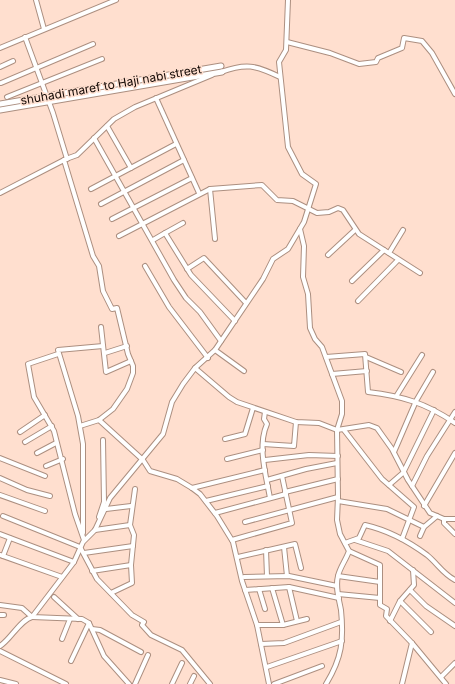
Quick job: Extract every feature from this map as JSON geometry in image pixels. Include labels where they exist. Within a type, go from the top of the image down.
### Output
[{"type":"main road","name":"shuhadi maref to Haji nabi street","points":[[0,104],[48,99],[222,69]]},
{"type":"main road","points":[[0,110],[48,99]]},
{"type":"street","points":[[36,0],[44,29]]},
{"type":"street","points":[[0,48],[116,0]]},
{"type":"street","points":[[84,537],[92,532],[106,502],[143,460],[146,454],[163,434],[172,402],[195,368],[208,358],[221,342],[263,279],[273,259],[288,249],[309,210],[316,184],[302,174],[288,147],[280,76],[279,62],[286,50],[287,42],[288,2],[292,0]]},
{"type":"street","points":[[25,37],[43,82],[93,256],[99,266],[103,291],[112,309],[117,308],[126,346],[132,361],[133,373],[127,389],[113,408],[99,420],[80,426]]},
{"type":"street","points":[[287,42],[330,53],[359,64],[376,62],[378,58],[402,48],[404,38],[422,41],[432,53],[455,94]]},
{"type":"street","points":[[1,83],[92,44]]},
{"type":"street","points":[[7,97],[102,58]]},
{"type":"street","points":[[0,67],[13,61]]},
{"type":"street","points":[[0,193],[77,156],[114,119],[130,110],[222,69],[252,66],[260,67],[280,76]]},
{"type":"street","points":[[156,98],[200,193]]},
{"type":"street","points":[[107,126],[131,168]]},
{"type":"street","points":[[94,138],[178,286],[186,298],[200,312],[221,342]]},
{"type":"street","points":[[91,189],[176,144]]},
{"type":"street","points":[[101,204],[184,160]]},
{"type":"street","points":[[112,219],[192,178]]},
{"type":"street","points":[[119,236],[210,189],[262,185],[277,200],[293,201],[317,213],[329,212],[338,208],[343,210],[355,230],[398,260],[420,273]]},
{"type":"street","points":[[210,189],[215,239]]},
{"type":"street","points":[[153,240],[183,223]]},
{"type":"street","points":[[300,229],[304,246],[303,277],[308,294],[310,328],[326,357],[342,401],[342,414],[337,430],[338,525],[349,551],[380,565],[380,605],[387,609],[386,616],[412,643],[446,684]]},
{"type":"street","points":[[328,256],[355,230]]},
{"type":"street","points":[[389,253],[403,230]]},
{"type":"street","points":[[166,233],[188,269],[235,321]]},
{"type":"street","points":[[352,281],[384,250]]},
{"type":"street","points":[[188,269],[204,258],[246,303]]},
{"type":"street","points":[[358,301],[398,260]]},
{"type":"street","points":[[145,266],[169,307],[208,358]]},
{"type":"street","points":[[101,327],[105,352],[106,372],[132,361]]},
{"type":"street","points":[[32,617],[74,562],[84,537],[83,444],[80,426],[58,350],[103,346]]},
{"type":"street","points":[[105,352],[126,346]]},
{"type":"street","points":[[215,350],[244,371]]},
{"type":"street","points":[[58,354],[28,364],[34,397],[54,431],[56,443],[63,459],[75,514],[84,537]]},
{"type":"street","points":[[326,357],[365,354],[366,357],[401,372]]},
{"type":"street","points":[[397,395],[422,355]]},
{"type":"street","points":[[366,357],[368,392],[397,395],[416,401],[455,423]]},
{"type":"street","points":[[195,368],[229,397],[237,402],[265,412],[296,422],[319,423],[337,430],[369,425],[377,428],[394,452],[424,506],[430,513],[444,519],[455,519]]},
{"type":"street","points":[[332,374],[367,371]]},
{"type":"street","points":[[394,452],[416,401],[433,372]]},
{"type":"street","points":[[225,439],[245,434],[253,408]]},
{"type":"street","points":[[389,485],[404,472],[434,410]]},
{"type":"street","points":[[265,412],[264,419],[267,424],[262,435],[265,470],[270,498]]},
{"type":"street","points":[[412,486],[428,456],[455,412]]},
{"type":"street","points":[[20,432],[45,415]]},
{"type":"street","points":[[99,420],[143,460],[150,471],[178,479],[192,488],[215,513],[232,540],[238,557],[245,590],[257,625],[267,667],[269,684]]},
{"type":"street","points":[[263,444],[294,446],[296,422]]},
{"type":"street","points":[[26,442],[52,426]]},
{"type":"street","points":[[344,430],[382,479],[414,507],[408,519],[402,539]]},
{"type":"street","points":[[95,530],[106,509],[102,440]]},
{"type":"street","points":[[37,453],[56,443]]},
{"type":"street","points":[[228,459],[263,450]]},
{"type":"street","points":[[424,506],[455,453]]},
{"type":"street","points":[[265,460],[309,455],[338,456]]},
{"type":"street","points":[[0,458],[45,476]]},
{"type":"street","points":[[46,466],[63,459]]},
{"type":"street","points":[[267,480],[337,464]]},
{"type":"street","points":[[192,488],[265,470]]},
{"type":"street","points":[[232,540],[291,524],[290,510],[282,476]]},
{"type":"street","points":[[0,478],[26,490],[50,496]]},
{"type":"street","points":[[215,513],[338,479]]},
{"type":"street","points":[[206,502],[268,486]]},
{"type":"street","points":[[111,593],[132,583],[131,564],[134,535],[130,525],[131,506],[135,489]]},
{"type":"street","points":[[0,495],[45,511]]},
{"type":"street","points":[[245,522],[338,499],[387,509],[424,527]]},
{"type":"street","points":[[106,509],[131,506]]},
{"type":"street","points":[[3,516],[80,547],[96,579],[132,614],[144,622],[142,625],[151,635],[182,650],[210,684]]},
{"type":"street","points":[[420,536],[424,527],[437,516]]},
{"type":"street","points":[[444,519],[444,522],[455,534]]},
{"type":"street","points":[[84,537],[95,530],[130,525]]},
{"type":"street","points":[[345,543],[355,540],[361,536],[365,525],[377,528],[402,539],[427,555],[455,580]]},
{"type":"street","points":[[0,534],[74,562]]},
{"type":"street","points":[[10,538],[2,555],[62,577]]},
{"type":"street","points":[[355,540],[388,551],[455,603]]},
{"type":"street","points":[[238,557],[295,544],[301,568]]},
{"type":"street","points":[[84,553],[133,546]]},
{"type":"street","points":[[284,547],[287,576]]},
{"type":"street","points":[[266,550],[267,576]]},
{"type":"street","points":[[326,684],[337,665],[341,652],[342,622],[337,586],[338,576],[349,551]]},
{"type":"street","points":[[92,572],[131,564]]},
{"type":"street","points":[[390,621],[400,601],[414,585],[413,570]]},
{"type":"street","points":[[244,577],[287,576],[337,586]]},
{"type":"street","points":[[338,576],[380,582]]},
{"type":"street","points":[[245,590],[289,586],[338,596],[380,598]]},
{"type":"street","points":[[289,586],[296,621]]},
{"type":"street","points":[[272,588],[283,625]]},
{"type":"street","points":[[259,589],[265,609]]},
{"type":"street","points":[[410,590],[426,606],[455,626]]},
{"type":"street","points":[[54,597],[78,619]]},
{"type":"street","points":[[400,601],[431,632]]},
{"type":"street","points":[[0,605],[22,608],[32,617]]},
{"type":"street","points":[[0,646],[8,641],[26,619],[32,617],[60,617],[78,619],[89,623],[104,656],[128,684]]},
{"type":"street","points":[[62,639],[70,619]]},
{"type":"street","points":[[257,625],[283,625],[307,619]]},
{"type":"street","points":[[261,644],[284,643],[342,622]]},
{"type":"street","points":[[71,661],[89,623]]},
{"type":"street","points":[[92,629],[100,630],[141,652]]},
{"type":"street","points":[[267,667],[342,641]]},
{"type":"street","points":[[402,684],[412,643]]},
{"type":"street","points":[[0,650],[66,684]]},
{"type":"street","points":[[135,684],[148,655]]},
{"type":"street","points":[[172,684],[182,663]]},
{"type":"street","points":[[441,677],[455,663]]},
{"type":"street","points":[[274,684],[322,666]]},
{"type":"street","points":[[190,684],[194,676]]},
{"type":"street","points":[[0,680],[16,684]]}]
